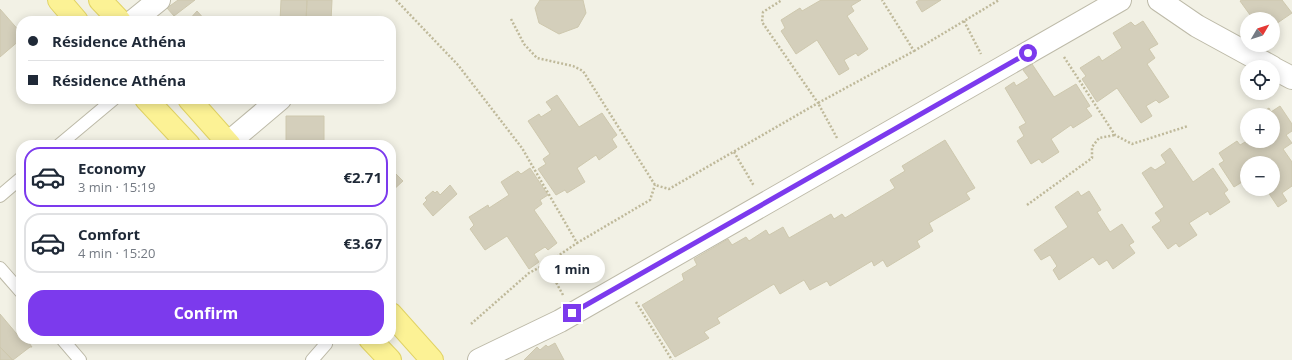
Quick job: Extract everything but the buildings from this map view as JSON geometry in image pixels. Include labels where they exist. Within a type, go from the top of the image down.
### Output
[{"type":"main road","points":[[59,0],[73,16]]},
{"type":"main road","points":[[100,0],[115,16]]},
{"type":"main road","points":[[151,104],[184,140]]},
{"type":"main road","points":[[194,104],[226,140]]},
{"type":"main road","points":[[396,320],[432,360]]},
{"type":"main road","points":[[375,344],[390,360]]},
{"type":"street","points":[[139,16],[159,0]]},
{"type":"street","points":[[479,360],[572,313],[1120,0]]},
{"type":"street","points":[[1159,0],[1197,26],[1259,60]]},
{"type":"street","points":[[1280,71],[1292,78]]},
{"type":"street","points":[[234,140],[274,104]]},
{"type":"lane","points":[[65,140],[108,104]]},
{"type":"lane","points":[[0,196],[16,182]]},
{"type":"lane","points":[[0,268],[16,286]]},
{"type":"lane","points":[[66,344],[80,360]]},
{"type":"lane","points":[[312,360],[326,344]]},
{"type":"path","points":[[396,0],[458,65],[522,148],[577,243]]},
{"type":"path","points":[[782,0],[763,12],[762,22],[818,103],[846,156]]},
{"type":"path","points":[[882,0],[914,51]]},
{"type":"path","points":[[511,19],[524,44],[537,58],[572,66],[583,71],[655,184],[669,190],[818,103],[914,51],[999,0]]},
{"type":"path","points":[[964,21],[991,74]]},
{"type":"path","points":[[1052,39],[1115,135],[1132,144],[1188,126]]},
{"type":"path","points":[[1027,205],[1092,158],[1092,147],[1099,138],[1115,135]]},
{"type":"path","points":[[734,152],[765,203]]},
{"type":"path","points":[[471,324],[529,273],[650,200],[655,184]]},
{"type":"path","points":[[546,264],[572,313]]},
{"type":"path","points":[[624,283],[672,360]]},
{"type":"route","points":[[572,313],[1028,53]]}]
